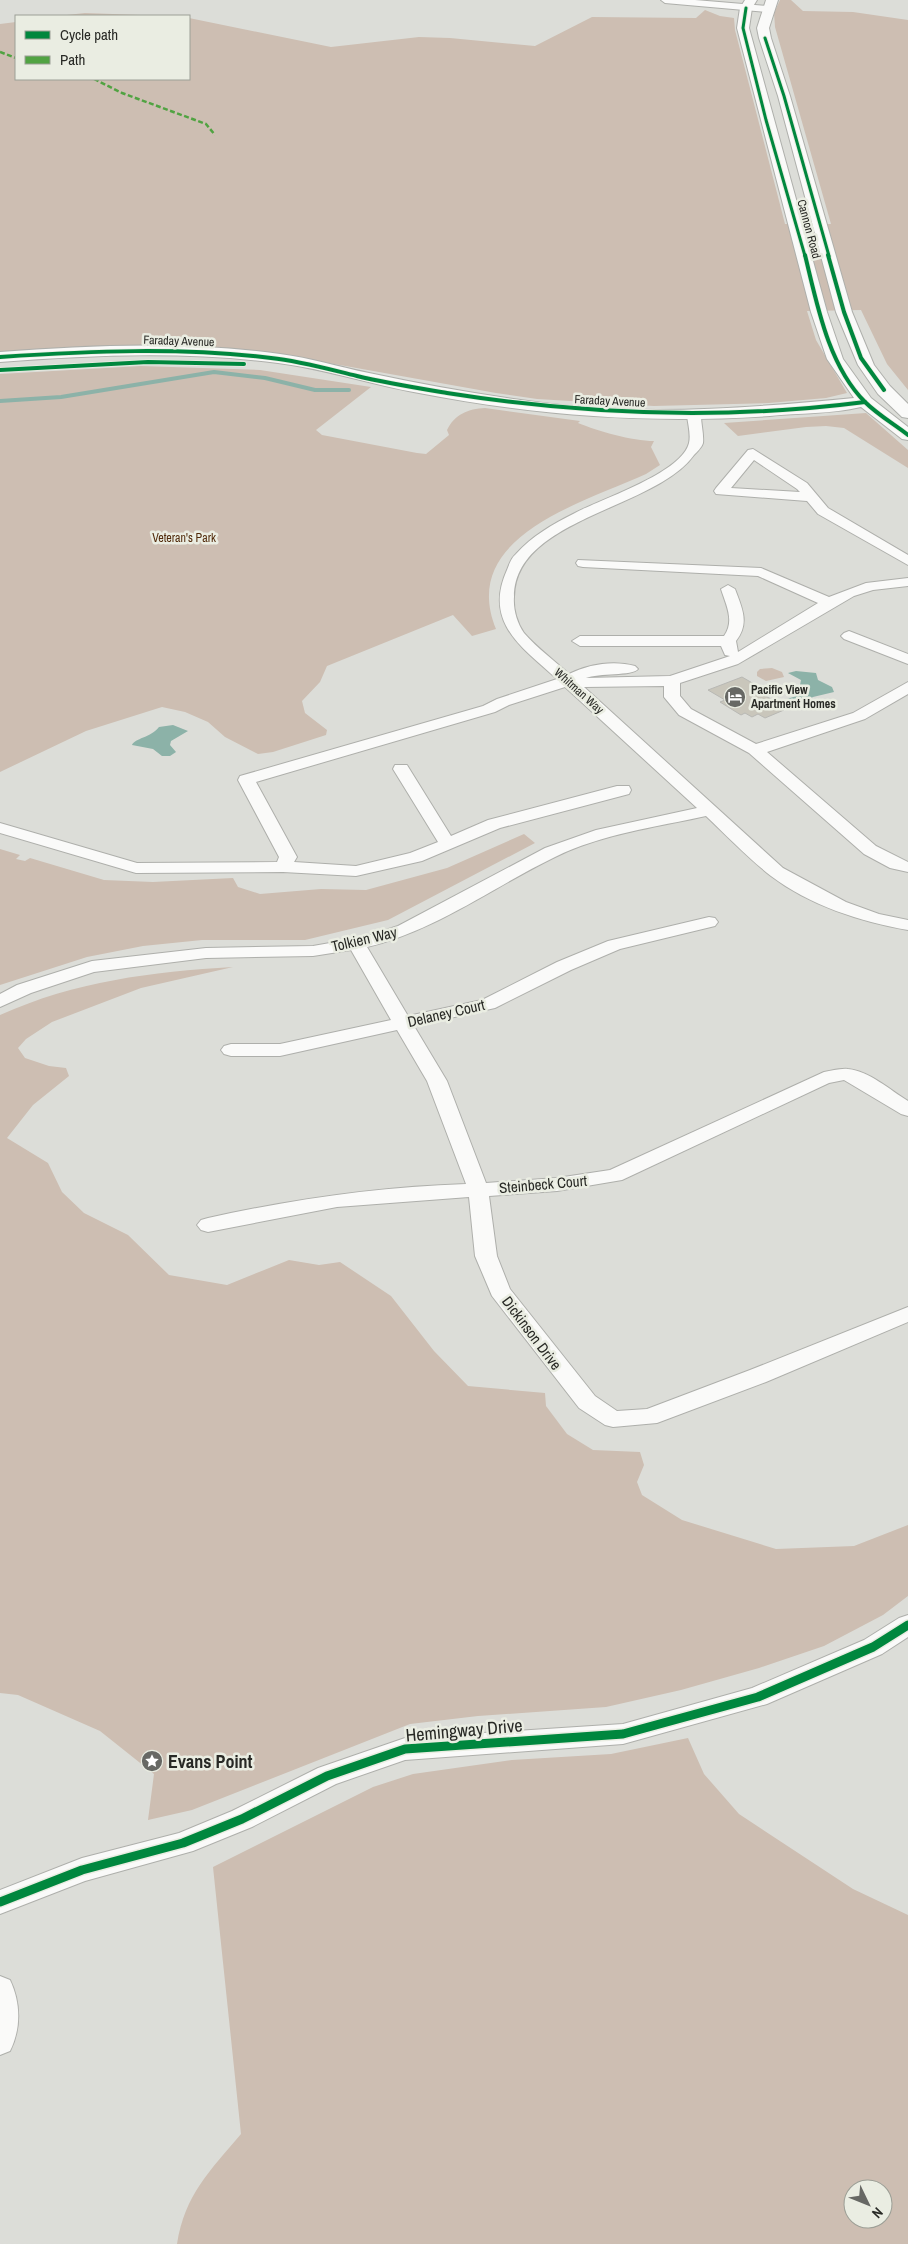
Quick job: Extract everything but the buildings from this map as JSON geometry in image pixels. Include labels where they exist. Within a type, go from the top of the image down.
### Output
[{"type":"main road","name":"Cannon Road","points":[[749,3],[743,28],[766,120],[797,224],[819,312],[834,359],[861,403],[908,435]]},
{"type":"main road","name":"Cannon Road","points":[[769,4],[763,28],[765,38],[784,96],[844,312],[861,358],[893,399],[908,413]]},
{"type":"main road","name":"Faraday Avenue","points":[[0,357],[124,350],[213,353],[321,366],[356,376]]},
{"type":"main road","name":"Faraday Avenue","points":[[0,370],[106,363],[195,362],[356,376],[541,407],[609,414],[741,415],[893,399]]},
{"type":"street","points":[[665,0],[769,4]]},
{"type":"street","points":[[736,0],[749,3]]},
{"type":"street","name":"Whitman Way","points":[[694,416],[698,425],[696,442],[686,462],[669,474],[646,486],[567,520],[530,544],[509,574],[505,599],[511,624],[519,636],[777,872],[812,894],[847,909],[908,925]]},
{"type":"street","points":[[812,497],[721,491],[753,453],[802,486],[812,497],[823,511],[908,561]]},
{"type":"street","points":[[584,562],[761,572],[829,603]]},
{"type":"street","points":[[283,867],[288,857],[246,780],[490,709],[503,702],[568,681],[584,672],[621,668],[645,670],[672,681],[703,669],[733,662],[829,603],[849,593],[871,586],[908,582]]},
{"type":"street","points":[[580,641],[728,641],[736,632],[738,618],[728,589]]},
{"type":"street","points":[[849,636],[908,659]]},
{"type":"street","points":[[728,641],[733,662]]},
{"type":"street","points":[[672,681],[672,697],[685,712],[755,750],[870,850],[896,864],[908,867]]},
{"type":"street","points":[[755,750],[859,716],[905,691]]},
{"type":"street","points":[[401,769],[448,844]]},
{"type":"street","points":[[0,828],[136,868],[283,867],[356,871],[416,857],[494,824],[623,790]]},
{"type":"street","name":"Tolkien Way","points":[[0,1001],[24,990],[92,967],[206,954],[313,951],[356,944],[404,930],[551,852],[602,834],[710,810]]},
{"type":"street","name":"Delaney Court","points":[[231,1050],[280,1050],[488,1004],[564,966],[614,945],[709,922]]},
{"type":"street","name":"Dickinson Drive","points":[[356,944],[437,1081],[478,1189],[486,1256],[500,1291],[587,1402],[613,1419],[649,1417],[758,1376],[908,1314]]},
{"type":"street","name":"Steinbeck Court","points":[[208,1225],[306,1204],[381,1195],[578,1183],[615,1175],[824,1078],[846,1074],[862,1081],[908,1110]]},
{"type":"street","name":"Hemingway Drive","points":[[0,1902],[82,1870],[183,1843],[242,1818],[327,1776],[405,1749],[624,1734],[758,1697],[873,1647],[908,1625]]},
{"type":"street","points":[[0,1988],[5,2026],[0,2042]]},
{"type":"green space","points":[[780,0],[791,0],[803,11],[853,12],[908,20],[908,390],[887,364],[861,310],[807,311],[816,340],[847,393],[826,398],[769,403],[654,406],[537,399],[263,353],[0,353],[0,24],[15,22],[15,80],[190,80],[190,18],[331,47],[419,37],[535,46],[592,17],[696,18],[705,10],[720,16],[734,18],[735,30],[785,224],[831,224],[775,27],[774,13]]},
{"type":"green space","points":[[85,13],[140,15],[67,15]]},
{"type":"green space","name":"Veteran's Park","points":[[141,366],[260,370],[371,387],[316,430],[322,435],[426,454],[449,435],[447,430],[458,416],[468,411],[485,408],[580,421],[578,423],[615,435],[654,441],[651,447],[660,465],[646,474],[561,511],[533,528],[510,547],[495,570],[489,597],[496,629],[472,636],[453,615],[327,666],[320,682],[302,701],[305,713],[327,730],[326,735],[273,752],[258,754],[225,737],[208,722],[185,712],[162,707],[86,731],[0,772],[0,374]]},
{"type":"green space","points":[[866,413],[908,450],[908,468],[844,428],[826,426],[806,427],[738,436],[724,423]]},
{"type":"green space","points":[[772,668],[782,672],[784,677],[766,681],[757,676],[757,672],[760,669]]},
{"type":"green space","points":[[524,834],[535,843],[388,920],[305,940],[202,940],[143,946],[87,957],[0,985],[0,849],[20,855],[16,859],[25,861],[30,858],[104,880],[153,882],[233,878],[238,887],[260,894],[321,889],[366,890],[447,868]]},
{"type":"green space","points":[[233,967],[141,988],[52,1022],[26,1039],[18,1048],[25,1058],[49,1066],[66,1068],[69,1076],[33,1105],[7,1138],[48,1163],[62,1192],[84,1213],[128,1235],[169,1275],[227,1285],[289,1260],[319,1265],[340,1262],[391,1296],[434,1351],[468,1386],[545,1393],[546,1406],[567,1434],[593,1450],[640,1452],[644,1465],[637,1482],[642,1495],[682,1520],[776,1549],[854,1546],[908,1525],[908,1596],[883,1615],[824,1646],[759,1668],[681,1690],[606,1707],[478,1716],[410,1724],[192,1810],[148,1820],[154,1774],[100,1731],[18,1695],[0,1693],[0,1015],[28,1003],[57,994],[114,980],[143,975]]},
{"type":"green space","points":[[688,1738],[704,1774],[739,1814],[853,1889],[908,1915],[908,2244],[177,2244],[186,2211],[200,2184],[241,2134],[213,1867],[373,1787],[413,1774],[512,1760],[611,1754]]},
{"type":"water","points":[[796,671],[816,673],[818,680],[832,687],[834,692],[813,697],[798,705],[789,704],[786,701],[787,699],[803,694],[807,689],[800,685],[801,680],[788,673]]},
{"type":"water","points":[[173,725],[188,731],[171,741],[170,745],[176,752],[170,756],[162,756],[153,749],[132,745],[159,727]]},
{"type":"waterway","points":[[0,401],[61,397],[214,372],[265,378],[315,390],[349,390]]},
{"type":"marked path","points":[[0,52],[15,58]]},
{"type":"marked path","points":[[96,80],[122,93],[206,124],[215,135]]},
{"type":"cycle path","points":[[746,8],[743,28],[766,120],[797,224],[819,312],[835,359],[865,402],[908,435]]},
{"type":"cycle path","points":[[765,38],[784,96],[844,312],[861,358],[884,390]]},
{"type":"cycle path","points":[[0,357],[68,353],[169,351],[271,358],[447,393],[499,401],[604,412],[708,415],[761,413],[865,402]]},
{"type":"cycle path","points":[[0,370],[148,362],[244,364]]},
{"type":"cycle path","points":[[0,1902],[82,1870],[183,1843],[242,1819],[327,1776],[405,1749],[623,1734],[758,1697],[873,1647],[908,1625]]},
{"type":"place","name":"Pacific View Apartment Homes","points":[[735,697]]},
{"type":"place","name":"Evans Point","points":[[152,1761]]}]
